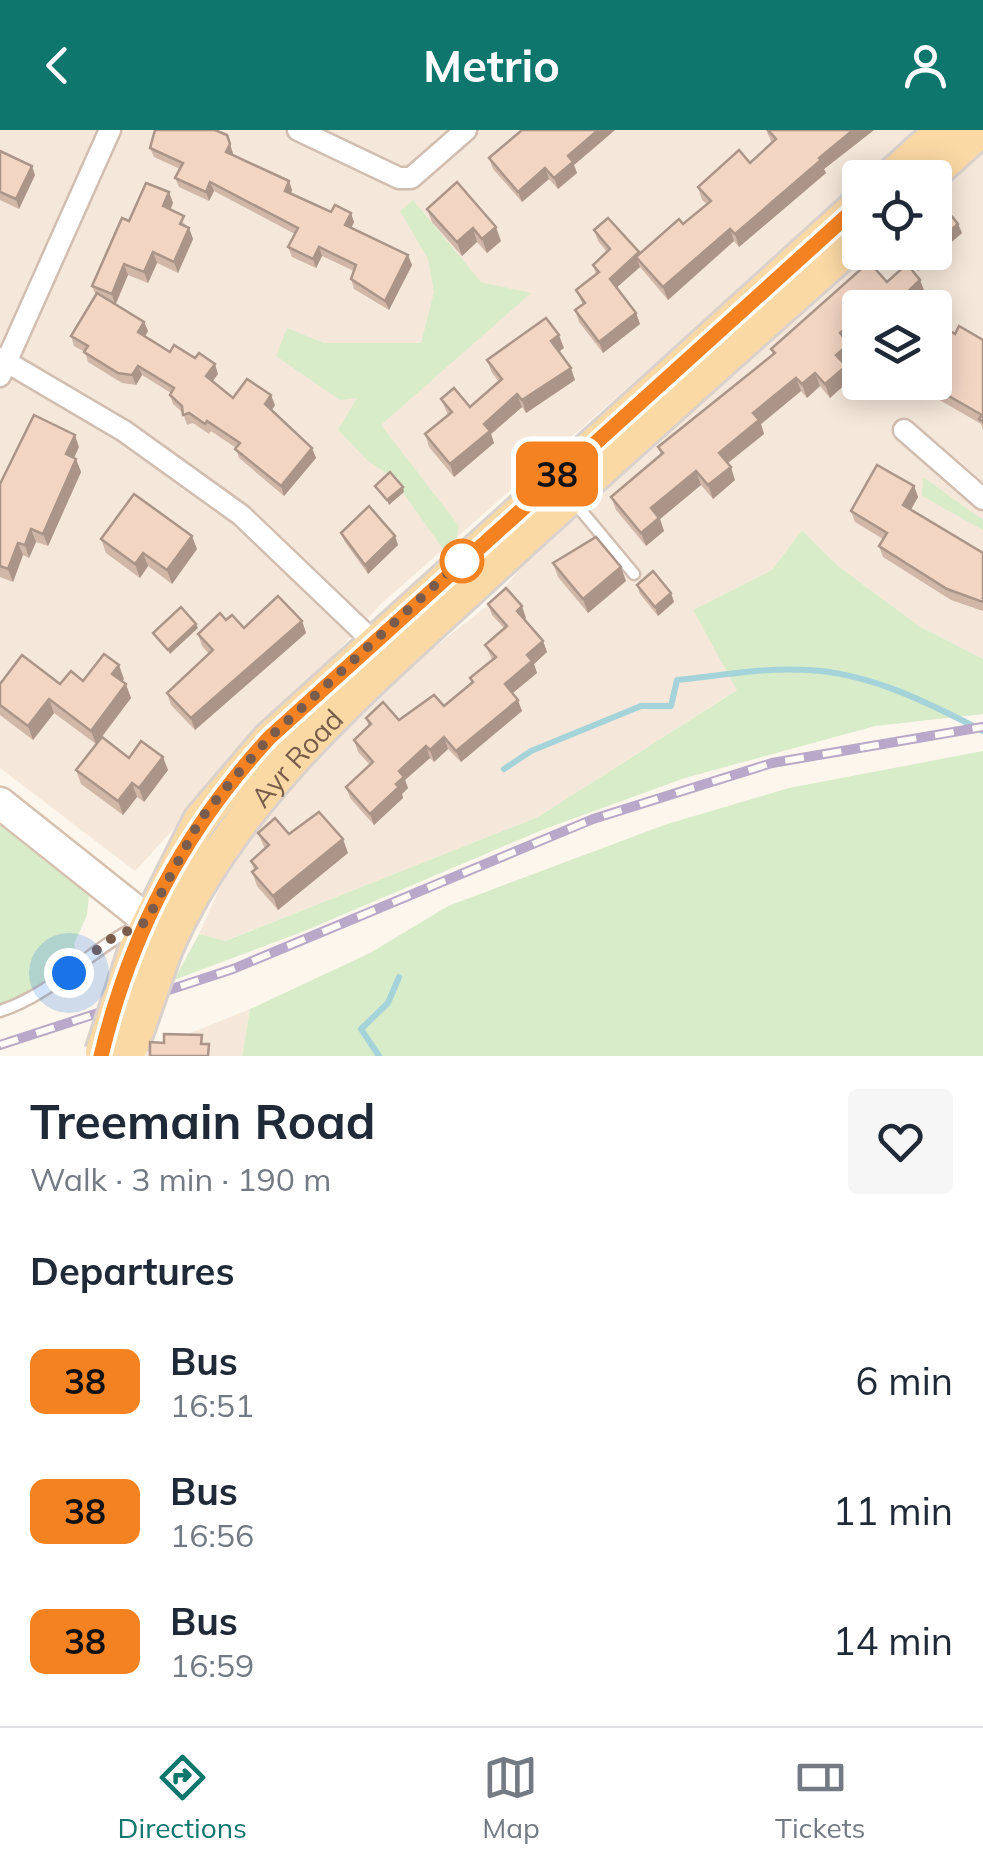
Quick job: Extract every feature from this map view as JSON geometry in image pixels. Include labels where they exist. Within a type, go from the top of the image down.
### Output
[{"type":"main road","points":[[909,160],[942,130]]},
{"type":"main road","points":[[947,160],[977,131]]},
{"type":"main road","name":"Ayr Road","points":[[116,1053],[200,820],[269,738],[384,652],[820,256],[842,227]]},
{"type":"main road","name":"Ayr Road","points":[[820,256],[842,246]]},
{"type":"main road","name":"Ayr Road","points":[[154,940],[229,834],[384,652]]},
{"type":"main road","points":[[269,738],[293,762]]},
{"type":"street","points":[[110,130],[2,365],[124,431],[240,516],[384,652]]},
{"type":"street","points":[[298,130],[399,178],[411,178],[466,130]]},
{"type":"street","points":[[904,430],[983,499]]},
{"type":"street","points":[[0,803],[154,940]]},
{"type":"lane","points":[[562,487],[634,574]]},
{"type":"lane","points":[[0,1011],[22,1004],[109,940],[154,940]]},
{"type":"shaded area","points":[[0,130],[920,130],[886,160],[842,160],[842,199],[381,604],[135,871],[0,768]]},
{"type":"shaded area","points":[[983,150],[983,659],[919,626],[838,566],[802,530],[772,570],[693,610],[738,689],[538,817],[224,941],[199,934],[242,839],[377,693],[493,601],[551,533],[848,270],[952,270],[952,178]]},
{"type":"shaded area","points":[[250,1009],[242,1056],[145,1056],[146,1051]]},
{"type":"green space","points":[[413,200],[481,282],[531,293],[381,425],[459,526],[457,537],[443,549],[392,477],[367,460],[338,430],[357,398],[340,400],[276,356],[287,328],[324,343],[421,343],[434,292],[428,259],[400,211]]},
{"type":"green space","points":[[923,477],[983,520],[983,530],[922,496]]},
{"type":"green space","points":[[802,530],[838,566],[919,626],[983,659],[983,714],[875,726],[685,778],[542,830],[307,930],[174,980],[199,934],[225,941],[538,817],[737,690],[693,610],[772,570]]},
{"type":"green space","points":[[983,751],[983,1056],[242,1056],[250,1009],[370,953],[448,906],[667,824],[789,788]]},
{"type":"green space","points":[[0,803],[91,877],[87,915],[74,944],[80,964],[0,1011]]},
{"type":"building","points":[[155,130],[215,130],[227,135],[230,144],[226,152],[289,181],[285,191],[331,212],[335,205],[351,213],[345,225],[408,255],[385,301],[351,279],[356,265],[319,247],[313,259],[288,247],[298,228],[210,182],[206,192],[175,178],[183,163],[150,148]]},
{"type":"building","points":[[522,130],[598,130],[568,156],[573,162],[554,178],[545,168],[518,192],[489,158]]},
{"type":"building","points":[[768,130],[853,130],[735,234],[730,229],[663,287],[636,257],[679,219],[683,224],[711,201],[698,187],[739,150],[750,163],[776,139]]},
{"type":"building","points":[[0,151],[32,166],[16,199],[0,192]]},
{"type":"building","points":[[457,182],[496,227],[482,239],[473,228],[457,242],[427,209]]},
{"type":"building","points":[[146,183],[169,192],[163,206],[184,216],[180,224],[189,228],[174,262],[153,252],[144,272],[124,264],[112,294],[92,286],[122,218],[129,221]]},
{"type":"building","points":[[608,218],[639,252],[610,279],[636,313],[599,342],[575,310],[585,303],[576,290],[599,272],[593,265],[610,249],[594,230]]},
{"type":"building","points":[[860,270],[876,270],[887,282],[900,270],[912,270],[920,280],[909,290],[842,290],[842,350],[836,355],[842,362],[842,369],[825,384],[815,373],[802,384],[796,378],[753,413],[759,420],[719,453],[731,467],[708,485],[696,471],[651,508],[659,518],[641,533],[611,497],[663,453],[658,447],[775,353],[771,349]]},
{"type":"building","points":[[97,293],[144,322],[138,332],[170,352],[174,345],[195,358],[199,353],[215,364],[206,376],[233,398],[247,379],[271,395],[265,404],[312,448],[281,486],[235,449],[240,443],[207,421],[205,424],[189,413],[183,415],[182,406],[170,395],[174,388],[138,366],[132,375],[118,373],[84,352],[88,346],[71,336]]},
{"type":"building","points":[[546,318],[559,335],[551,341],[571,368],[522,400],[517,394],[484,424],[490,431],[450,464],[425,434],[452,412],[441,399],[454,388],[470,407],[502,379],[487,360]]},
{"type":"building","points":[[959,326],[983,340],[983,422],[979,419],[982,415],[952,398],[952,332],[955,334]]},
{"type":"building","points":[[34,415],[75,435],[66,454],[76,459],[43,534],[31,529],[25,545],[18,543],[8,569],[0,566],[0,484]]},
{"type":"building","points":[[877,465],[914,486],[903,505],[983,553],[983,602],[947,589],[879,546],[887,533],[851,511]]},
{"type":"building","points":[[390,472],[403,487],[387,500],[375,486]]},
{"type":"building","points":[[134,494],[192,536],[167,570],[143,553],[135,564],[101,539]]},
{"type":"building","points":[[369,506],[395,536],[365,565],[341,533]]},
{"type":"building","points":[[596,537],[621,567],[583,599],[553,563]]},
{"type":"building","points":[[653,571],[671,593],[655,607],[637,585]]},
{"type":"building","points":[[506,588],[522,606],[517,611],[543,641],[527,655],[532,661],[505,684],[518,700],[456,751],[444,737],[430,750],[426,746],[399,771],[404,777],[396,784],[399,787],[370,814],[346,787],[373,762],[354,740],[371,724],[366,718],[383,702],[399,720],[434,695],[444,706],[473,682],[470,678],[496,657],[485,645],[507,626],[488,604]]},
{"type":"building","points":[[278,596],[302,621],[191,718],[167,693],[213,650],[198,634],[220,613],[226,620],[232,615],[244,628]]},
{"type":"building","points":[[181,607],[196,624],[168,650],[153,633]]},
{"type":"building","points":[[104,654],[119,665],[112,674],[126,684],[91,731],[49,699],[28,726],[0,705],[0,684],[22,655],[60,684],[71,671],[83,681]]},
{"type":"building","points":[[102,737],[129,758],[141,741],[163,757],[139,788],[132,783],[118,801],[76,770]]},
{"type":"building","points":[[319,812],[343,839],[273,896],[252,872],[257,868],[251,861],[269,845],[258,833],[275,818],[289,834]]},
{"type":"building","points":[[164,1034],[202,1035],[201,1044],[209,1044],[208,1056],[150,1056],[150,1042],[164,1043]]},
{"type":"waterway","points":[[504,769],[531,751],[641,706],[671,706],[677,680],[759,671],[808,670],[854,677],[920,700],[983,731]]},
{"type":"waterway","points":[[379,1056],[361,1029],[388,1003],[399,977]]},
{"type":"railway","points":[[0,1045],[233,969],[593,819],[772,763],[983,727]]},
{"type":"bus line","name":"38","points":[[101,1056],[126,970],[174,863],[200,820],[269,738],[842,220]]},
{"type":"route","points":[[69,973],[109,940],[146,922],[200,820],[269,738],[472,551],[462,561]]}]
